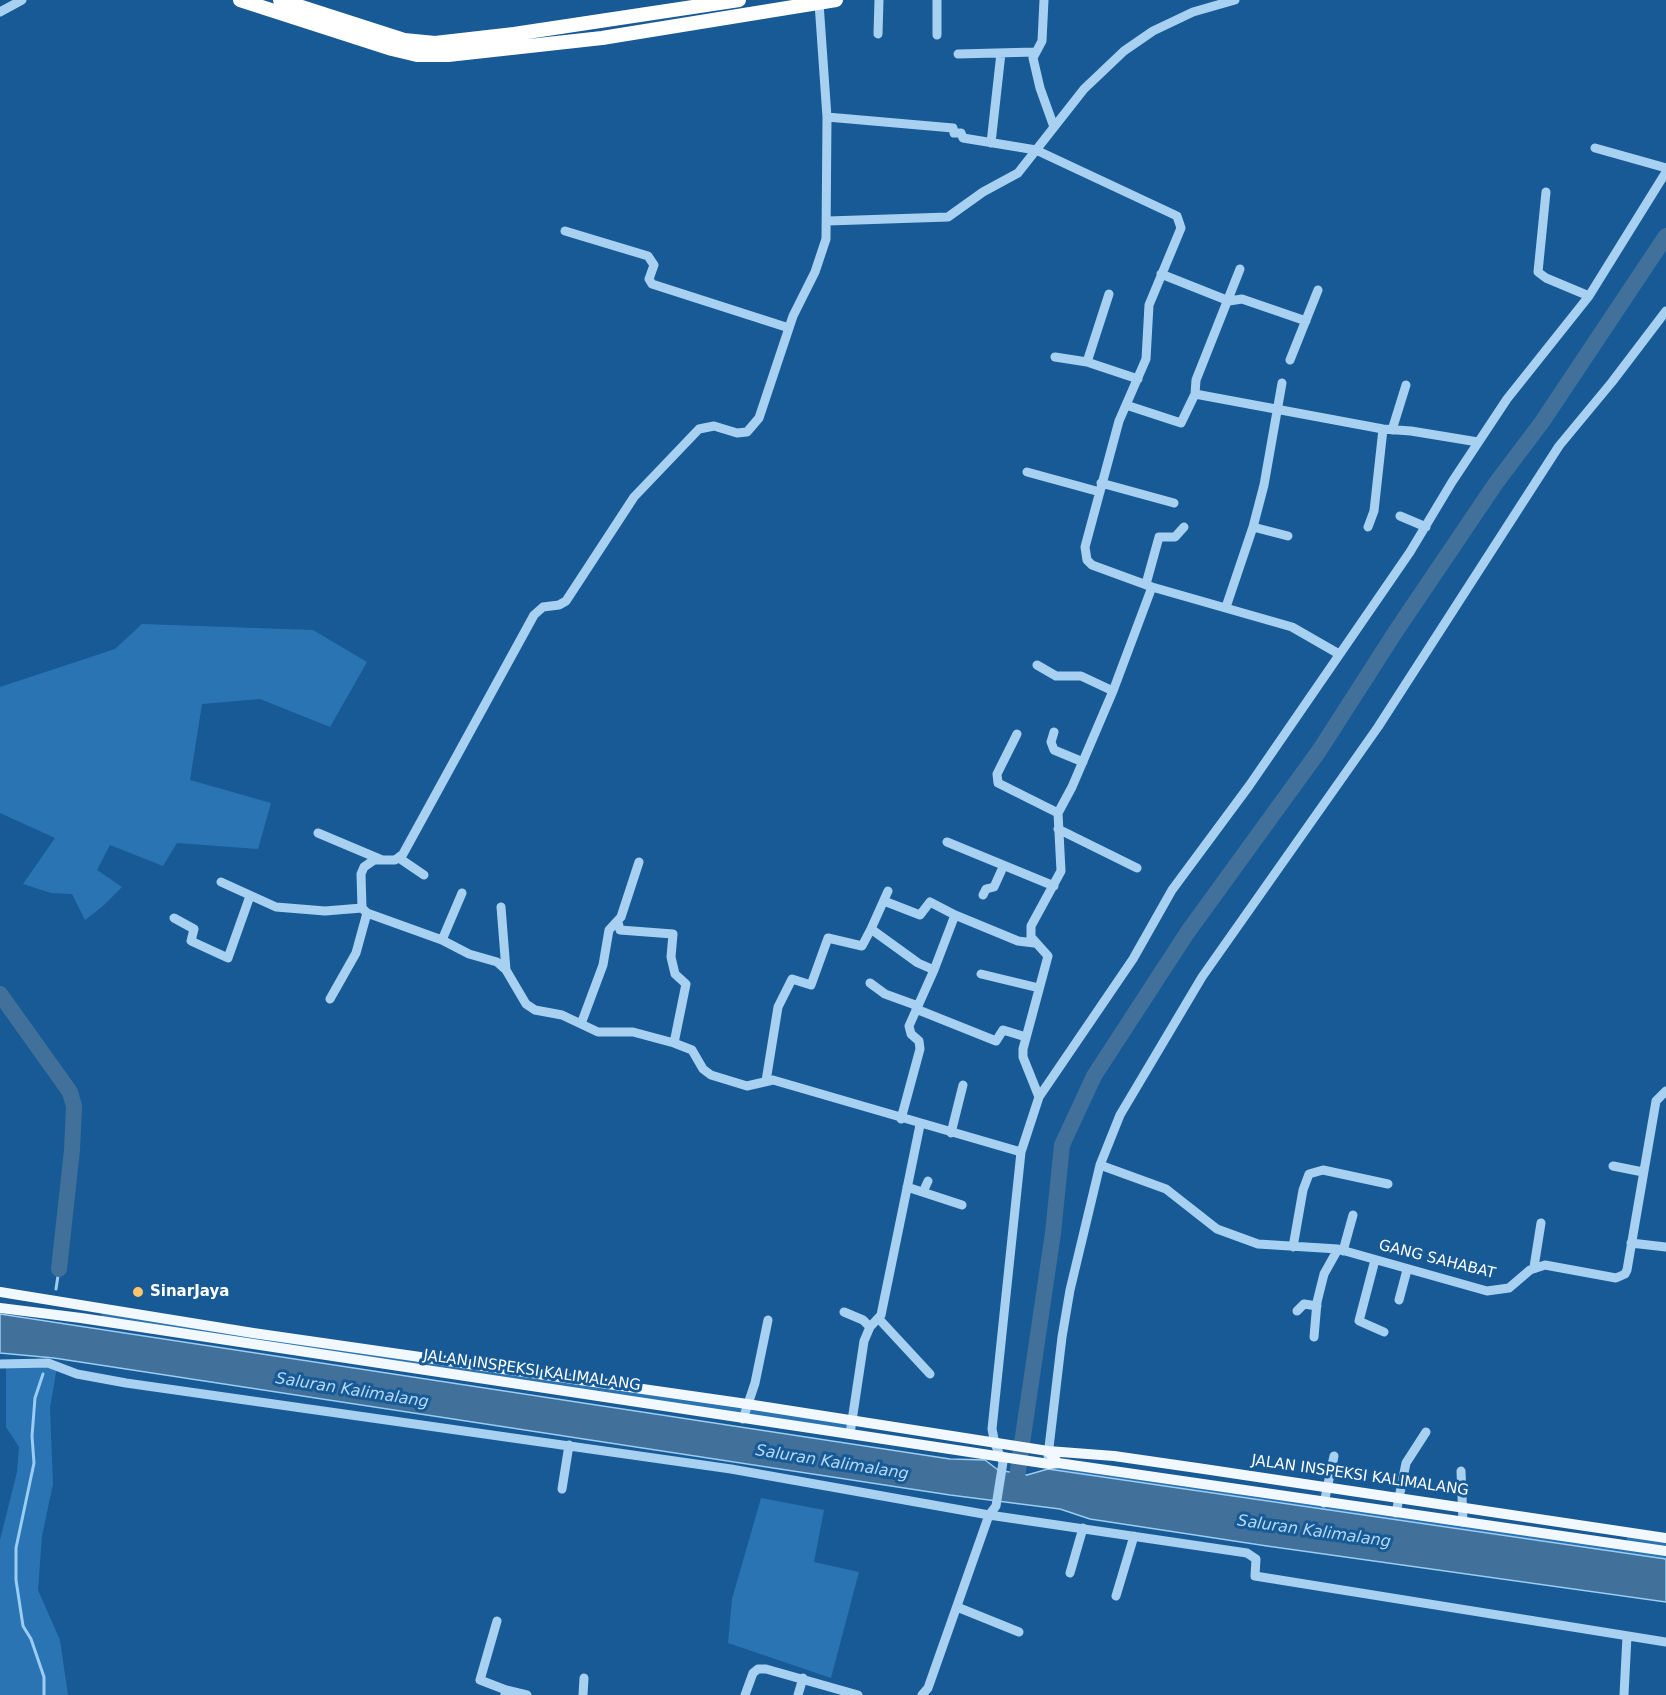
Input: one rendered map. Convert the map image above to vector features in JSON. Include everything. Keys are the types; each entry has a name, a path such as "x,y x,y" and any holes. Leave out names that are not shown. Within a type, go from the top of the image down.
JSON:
{"highway":[{"path":"240,0 392,49 417,54 448,56 602,38 836,0"},
{"path":"280,0 404,40 435,43 514,34 739,0"}],"main road":[{"name":"JALAN INSPEKSI KALIMALANG","path":"0,1292 38,1296 253,1339 499,1381 850,1434 1003,1460 1112,1470 1324,1503 1666,1551"},
{"name":"JALAN INSPEKSI KALIMALANG","path":"0,1308 503,1368 1043,1451 1114,1456 1463,1506 1666,1538"},
{"path":"499,1381 503,1368"},
{"path":"1043,1451 1049,1463"},
{"path":"1112,1470 1114,1456"}],"street":[{"path":"0,12 21,0"},
{"path":"878,34 879,0"},
{"path":"937,0 937,35"},
{"path":"1044,0 1042,41 1035,52 1034,68 1054,127"},
{"path":"828,221 948,217 983,192 1018,173 1092,80 1130,46 1153,31 1193,12 1235,0"},
{"path":"399,858 534,615 543,607 559,605 566,601 626,506 699,429 714,426 737,433 751,429 762,408 789,328 820,260 826,239 828,221 827,117 819,2"},
{"path":"958,54 1035,52"},
{"path":"991,143 1001,53"},
{"path":"827,117 952,128 954,133 961,133 963,138 1036,150 1177,216 1181,228 1149,305 1146,359 1126,405 1101,488 1085,547 1087,560 1092,565 1149,585 1292,627 1339,654"},
{"path":"922,1695 928,1688 989,1515 996,1506 1003,1460 992,1429 1021,1152 1040,1097 1133,959 1172,890 1426,528 1507,399 1589,296 1666,170 1595,148"},
{"path":"1546,192 1538,272 1546,278 1589,296"},
{"path":"565,231 648,256 654,265 649,279 652,284 789,328"},
{"path":"1126,405 1181,423 1195,394 1196,380 1240,269"},
{"path":"1161,274 1229,301 1242,299 1306,321"},
{"path":"1290,360 1318,290"},
{"path":"1087,362 1109,294"},
{"path":"1043,1451 1062,1337 1100,1165 1120,1115 1202,977 1378,727 1559,446 1666,311"},
{"path":"1055,357 1087,362 1137,380"},
{"path":"1226,607 1253,527 1279,410 1282,383"},
{"path":"1368,526 1374,511 1388,430 1406,385"},
{"path":"1195,394 1388,430 1478,442"},
{"path":"1027,472 1174,503"},
{"path":"1400,516 1426,528"},
{"path":"1034,943 1031,938 1031,926 1054,886 1062,864 1058,813 1083,762 1113,691 1149,585 1159,537 1175,537 1184,527"},
{"path":"1253,527 1288,536"},
{"path":"1037,665 1056,676 1081,676 1113,691"},
{"path":"1054,732 1051,742 1054,750 1083,762"},
{"path":"1017,734 997,774 998,783 1058,813"},
{"path":"1058,829 1137,868"},
{"path":"318,832 382,860"},
{"path":"947,842 1003,867 1054,886"},
{"path":"330,999 356,953 364,911 361,874 364,867 374,860 399,858 424,875"},
{"path":"581,1024 603,965 609,930 618,922 639,862"},
{"path":"983,895 986,889 994,887 1003,867"},
{"path":"221,882 276,907 364,911 442,940 469,954 496,962 506,970 530,1008 562,1015 598,1032 633,1032 674,1043 692,1050 703,1069 711,1075 747,1086 756,1086 773,1080 920,1125 1021,1152"},
{"path":"766,1081 778,1007 792,979 811,985 828,938 862,946 888,891"},
{"path":"442,940 462,893"},
{"path":"174,918 194,929 191,941 228,958 250,896"},
{"path":"884,901 920,915 930,902 1018,941 1034,943 1047,951 1048,956 1026,1037 1023,1058 1040,1097"},
{"path":"501,907 506,970"},
{"path":"901,1119 920,1049 919,1041 909,1030 955,915"},
{"path":"618,922 620,930 673,934 671,957 675,974 686,984 674,1043"},
{"path":"871,929 918,963 934,970"},
{"path":"981,974 1039,988"},
{"path":"870,982 885,994 996,1041 1003,1030 1026,1037"},
{"path":"951,1133 963,1085"},
{"path":"1541,1223 1534,1267 1552,1265 1616,1278 1624,1274 1656,1101 1666,1091"},
{"path":"850,1434 864,1341 870,1327 879,1319 920,1125"},
{"name":"GANG SAHABAT","path":"1100,1165 1166,1189 1205,1221 1233,1237 1274,1247 1340,1250 1407,1270 1492,1291 1509,1288 1534,1267"},
{"path":"1613,1166 1643,1172"},
{"path":"1293,1247 1303,1190 1309,1174 1323,1170 1388,1184"},
{"path":"923,1192 928,1181"},
{"path":"907,1187 962,1205"},
{"path":"1314,1336 1317,1306 1324,1274 1340,1250 1353,1215"},
{"path":"1631,1243 1666,1247"},
{"path":"1375,1260 1359,1321 1384,1332"},
{"path":"1399,1300 1407,1270"},
{"path":"1297,1311 1304,1304 1317,1306"},
{"path":"844,1312 862,1320 870,1327"},
{"path":"879,1319 930,1374"},
{"path":"743,1419 755,1383 768,1320"},
{"path":"0,1364 48,1363 76,1374 126,1383 795,1479 989,1515 1247,1553 1256,1559 1255,1576 1666,1642"},
{"path":"1396,1513 1410,1454 1426,1432"},
{"path":"562,1489 569,1445"},
{"path":"1324,1503 1334,1456"},
{"path":"1461,1471 1463,1522"},
{"path":"1070,1573 1083,1528"},
{"path":"1116,1596 1134,1536"},
{"path":"957,1607 1019,1632"},
{"path":"497,1620 480,1680 506,1693 527,1695"},
{"path":"1624,1695 1626,1636"},
{"path":"745,1695 753,1673 758,1669 803,1678 858,1695"},
{"path":"583,1695 584,1678"},
{"path":"798,1695 803,1678"}],"shaded area":[{"path":"142,624 313,630 367,662 330,727 260,699 202,704 190,780 271,803 258,849 177,843 163,866 110,845 97,870 122,887 85,920 72,894 51,893 23,884 55,838 0,813 0,687 115,649"},
{"path":"102,1309 850,1422 850,1434 101,1321"},
{"path":"6,1365 57,1367 50,1408 53,1484 42,1536 38,1590 60,1640 68,1695 0,1695 0,1540 17,1472 19,1447 6,1427"},
{"path":"1049,1464 1627,1545 1627,1532 1666,1538 1666,1559 1048,1469"},
{"path":"761,1498 824,1510 814,1562 859,1572 831,1678 728,1643 732,1599"}],"water":[{"name":"Saluran Kalimalang","path":"0,1314 950,1459 985,1460 998,1470 1027,1475 1048,1469 1666,1559 1666,1602 1267,1546 1090,1519 1060,1509 950,1495 54,1358 0,1353"}],"waterway":[{"path":"1015,1491 1053,1233 1062,1145 1094,1076 1187,933 1319,751 1396,631 1496,483 1542,422 1666,236"},
{"path":"0,994 70,1092 74,1106 72,1150 59,1269"},
{"path":"56,1289 59,1269"},
{"path":"43,1374 35,1398 32,1436 34,1463 16,1548 16,1580 23,1626 31,1639 44,1677 44,1695"}],"place":[{"name":"SinarJaya","path":"138,1292"}]}
